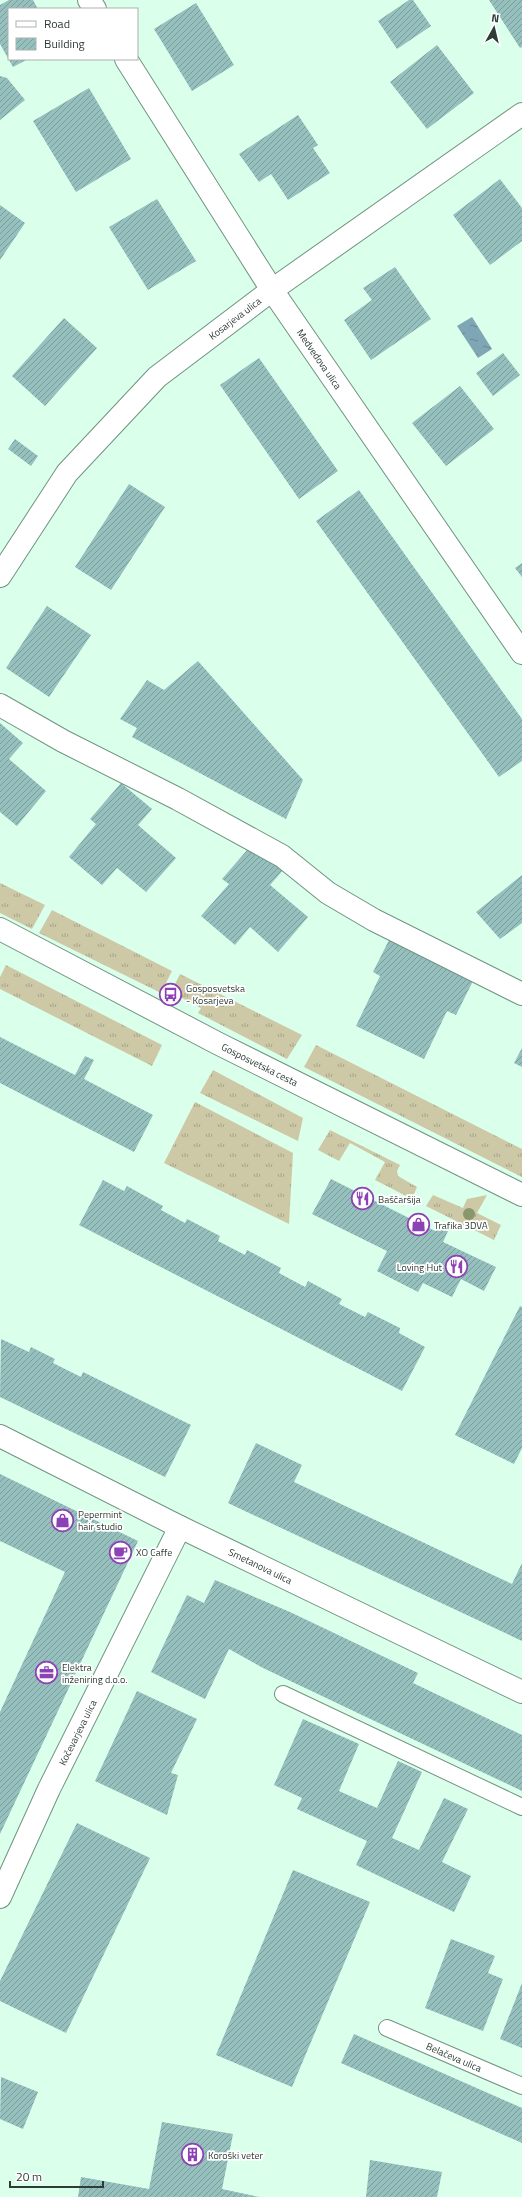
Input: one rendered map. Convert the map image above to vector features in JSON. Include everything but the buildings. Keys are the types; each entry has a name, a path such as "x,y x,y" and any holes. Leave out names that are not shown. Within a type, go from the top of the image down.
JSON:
{"street":[{"name":"Medvedova ulica","path":"127,60 272,290 522,654"},
{"name":"Kosarjeva ulica","path":"0,576 67,474 157,377 272,290 522,114"},
{"path":"0,705 63,742 178,799 282,856 328,894 374,920 522,994"},
{"name":"Gosposvetska cesta","path":"0,929 217,1043 522,1195"},
{"name":"Smetanova ulica","path":"0,1436 180,1527 522,1692"},
{"name":"Kočevarjeva ulica","path":"0,1897 49,1789 180,1527"}],"lane":[{"path":"283,1694 522,1807"},
{"name":"Belačeva ulica","path":"387,2028 522,2086"}],"green space":[{"path":"0,883 45,905 32,929 0,913"},
{"path":"52,910 172,971 161,993 39,933"},
{"path":"6,965 162,1045 152,1066 0,989 0,977"},
{"path":"180,974 302,1035 287,1059 198,1013 201,1008 171,992"},
{"path":"316,1045 522,1149 522,1177 304,1067"},
{"path":"213,1070 303,1118 298,1141 200,1093"},
{"path":"195,1102 293,1153 289,1224 164,1163"},
{"path":"330,1130 400,1165 397,1171 398,1176 417,1187 412,1199 375,1180 385,1162 350,1143 339,1161 318,1150"},
{"path":"433,1195 463,1208 467,1199 487,1195 477,1213 501,1225 494,1240 426,1206"}],"water":[{"path":"472,317 492,349 478,358 457,326"}],"place":[{"name":"Gosposvetska - Kosarjeva","path":"170,994"},
{"name":"Baščaršija","path":"362,1199"},
{"name":"Trafika 3DVA","path":"419,1225"},
{"name":"Loving Hut","path":"457,1267"},
{"name":"Pepermint hair studio","path":"62,1520"},
{"name":"XO Caffe","path":"120,1552"},
{"name":"Elektra inženiring d.o.o.","path":"47,1673"},
{"name":"Koroški veter","path":"192,2155"}]}
